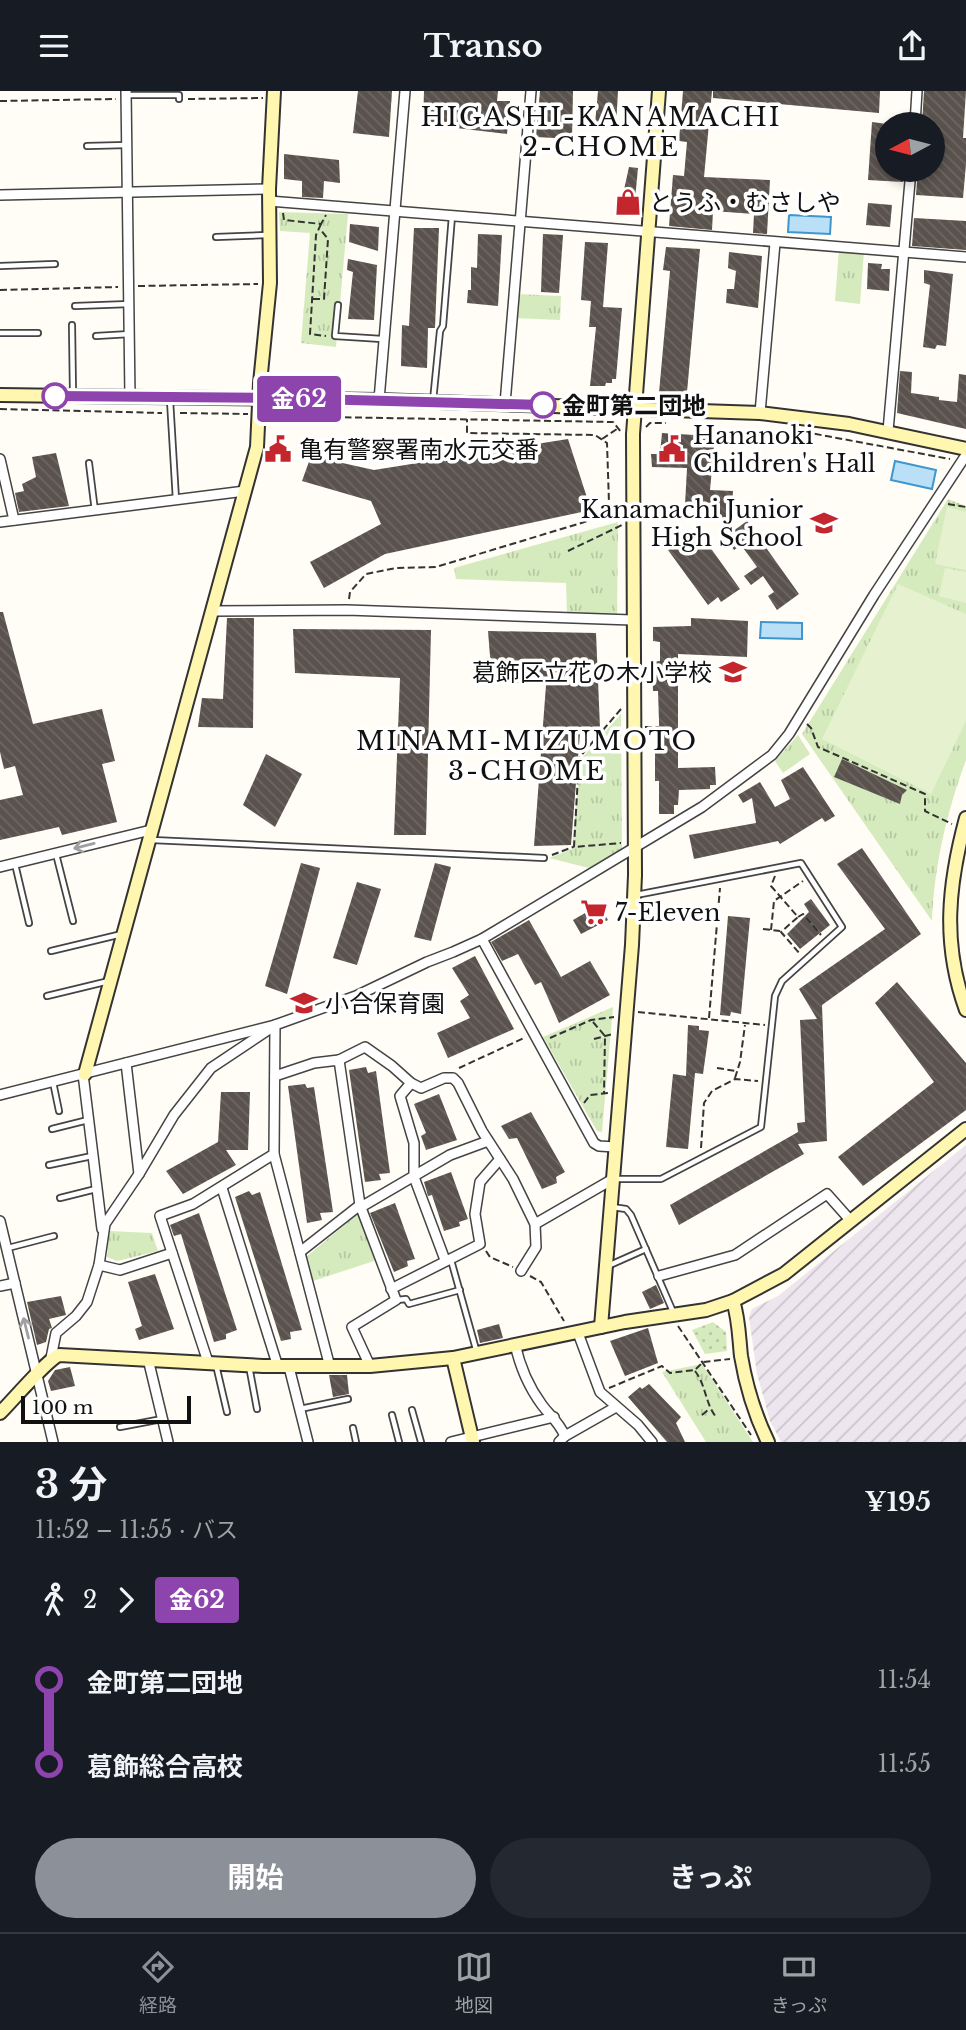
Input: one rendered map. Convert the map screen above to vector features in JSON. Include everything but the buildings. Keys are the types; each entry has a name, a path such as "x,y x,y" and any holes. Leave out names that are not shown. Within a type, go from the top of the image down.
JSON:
{"street":[{"path":"103,1238 84,1074 257,447 270,283 269,195 274,91"},
{"path":"379,400 405,91"},
{"path":"505,404 531,91"},
{"path":"601,1327 621,1094 634,895 630,846 634,408 659,91"},
{"path":"916,112 917,91"},
{"path":"126,93 130,397"},
{"path":"888,431 910,182"},
{"path":"0,195 127,192 269,195 394,211 966,257"},
{"path":"760,413 775,243"},
{"path":"0,395 379,400 760,413 888,431 966,449"},
{"path":"0,1095 275,1025 356,996 482,939 630,846 702,807 772,755 800,719 874,595 966,455"},
{"path":"0,459 14,520"},
{"path":"0,522 245,491"},
{"path":"212,611 347,610 632,620"},
{"path":"966,818 950,892 949,936 955,976 966,1010"},
{"path":"0,867 149,835"},
{"path":"482,939 594,1143 615,1147"},
{"path":"275,1025 274,1154 330,1367"},
{"path":"0,1413 51,1358 56,1333 76,1316 87,1302 99,1265 105,1224 174,1115 211,1068 275,1025"},
{"path":"275,1076 314,1063 339,1060 365,1047 421,1088 444,1078 453,1078 513,1179 535,1224 536,1247 521,1271"},
{"path":"339,1060 361,1206 396,1300 352,1327 370,1366"},
{"path":"126,1063 139,1174"},
{"path":"411,1083 400,1096 414,1143 414,1177 448,1259"},
{"path":"51,1358 67,1354 284,1367 370,1366 453,1358 650,1317 706,1310 733,1301 784,1274 966,1129"},
{"path":"300,1252 361,1206 450,1155 488,1141"},
{"path":"212,1362 160,1216 193,1205 274,1154"},
{"path":"391,1289 480,1244 475,1214 480,1182 500,1160"},
{"path":"535,1224 613,1179"},
{"path":"222,1188 308,1442"},
{"path":"659,1276 735,1255 827,1194 851,1221"},
{"path":"0,1221 54,1442"},
{"path":"99,1265 120,1270 172,1253"},
{"path":"0,1286 15,1283"},
{"path":"733,1301 737,1312 745,1376 752,1403 768,1442"},
{"path":"575,1333 600,1392 638,1425 652,1442"},
{"path":"515,1344 524,1376 545,1409 554,1417 562,1439 616,1407"},
{"path":"453,1358 473,1439"},
{"path":"148,1359 168,1442"},
{"path":"451,1442 473,1439 554,1417"}],"lane":[{"path":"126,93 179,95 179,99"},
{"path":"87,146 127,145"},
{"path":"433,402 440,331 443,326 452,215"},
{"path":"216,237 269,235"},
{"path":"0,266 55,264"},
{"path":"75,306 130,304"},
{"path":"338,305 335,336 383,339"},
{"path":"72,325 73,396"},
{"path":"0,333 38,333"},
{"path":"96,336 130,334"},
{"path":"170,398 176,501"},
{"path":"89,463 95,511"},
{"path":"149,835 544,858"},
{"path":"56,853 73,921"},
{"path":"15,863 29,923"},
{"path":"613,1179 661,1178 761,1127 775,996 782,981 842,927 801,863 634,895"},
{"path":"51,951 123,933"},
{"path":"47,996 109,981"},
{"path":"53,1082 59,1111"},
{"path":"51,1129 88,1120"},
{"path":"49,1165 92,1156"},
{"path":"60,1198 96,1189"},
{"path":"611,1206 626,1209 631,1215 659,1276 673,1315"},
{"path":"7,1248 54,1236"},
{"path":"606,1267 646,1249"},
{"path":"448,1259 478,1353"},
{"path":"396,1300 406,1299 410,1304 460,1290"},
{"path":"212,1362 227,1412"},
{"path":"248,1365 257,1409"},
{"path":"299,1409 348,1399"},
{"path":"412,1410 421,1442"},
{"path":"392,1415 399,1442"},
{"path":"120,1427 163,1419"},
{"path":"353,1428 356,1442"}],"path":[{"path":"283,209 284,220 321,224"},
{"path":"328,212 316,235 310,334 330,337"},
{"path":"312,299 324,299 328,239 319,228"},
{"path":"0,409 167,412"},
{"path":"176,412 252,415"},
{"path":"263,415 622,422"},
{"path":"347,610 350,592 366,574 396,568 436,567 601,517 607,512 610,503 607,443 602,439 595,435 467,433 467,419"},
{"path":"613,422 624,436"},
{"path":"639,424 646,427 650,423 675,423"},
{"path":"602,439 618,429"},
{"path":"794,430 954,461"},
{"path":"936,502 966,507"},
{"path":"568,551 623,524"},
{"path":"574,847 579,758 622,709 622,722"},
{"path":"800,719 811,728 818,747 925,794 925,811 952,824"},
{"path":"644,727 659,727"},
{"path":"544,858 574,847 630,846"},
{"path":"777,868 771,886 797,917"},
{"path":"771,930 774,901 809,876"},
{"path":"709,1019 721,879"},
{"path":"781,932 803,914 826,941"},
{"path":"763,929 781,932 805,960"},
{"path":"540,1043 591,1020 627,1013 772,1026"},
{"path":"591,1020 606,1036 604,1093"},
{"path":"735,1079 745,1024"},
{"path":"594,1039 625,1030"},
{"path":"453,1078 453,1071 534,1034"},
{"path":"717,1068 737,1071"},
{"path":"705,1156 701,1147 704,1103 712,1091 735,1079 766,1082"},
{"path":"578,1113 590,1095 621,1094"},
{"path":"480,1244 490,1258 541,1282 575,1333"},
{"path":"673,1315 755,1442"},
{"path":"600,1392 662,1366 670,1373 695,1370 703,1362 734,1359"},
{"path":"702,1379 708,1369"},
{"path":"695,1370 702,1379 710,1409 716,1417"},
{"path":"702,1415 710,1409"}],"shaded area":[{"path":"966,1145 966,1442 781,1442 770,1421 757,1374 749,1317 752,1309 778,1296"}],"green space":[{"path":"279,212 348,214 336,347 301,343 310,233 280,231"},
{"path":"839,249 864,251 860,304 835,301"},
{"path":"516,294 561,296 560,320 514,318"},
{"path":"948,499 966,506 966,760 943,839 935,880 932,921 802,734"},
{"path":"947,507 966,512 966,570 935,564"},
{"path":"618,522 617,617 567,614 566,583 456,579 454,568"},
{"path":"945,568 966,572 966,603 939,596"},
{"path":"898,584 966,614 966,721 931,794 822,739"},
{"path":"621,714 622,850 589,868 549,858 572,849 581,759"},
{"path":"798,735 810,754 783,773 775,761"},
{"path":"613,1007 602,1132 597,1131 543,1037"},
{"path":"359,1213 377,1260 313,1281 306,1257"},
{"path":"109,1231 152,1233 158,1251 117,1261 107,1257"},
{"path":"713,1322 726,1332 727,1351 705,1354 692,1330"},
{"path":"702,1364 753,1442 706,1442 662,1372"}],"water":[{"path":"789,215 831,217 830,234 788,232"},
{"path":"895,461 936,470 932,489 891,480"},
{"path":"761,622 802,623 802,639 760,638"}],"bus line":[{"name":"金62","path":"55,396 543,405"}],"place":[{"name":"とうふ・むさしや","path":"628,202"},
{"name":"金町第二団地","path":"543,405"},
{"name":"亀有警察署南水元交番","path":"278,449"},
{"name":"Hananoki Children's Hall","path":"672,449"},
{"name":"Kanamachi Junior High School","path":"824,523"},
{"name":"葛飾区立花の木小学校","path":"733,672"},
{"name":"7-Eleven","path":"594,912"},
{"name":"小合保育園","path":"304,1003"}],"district":[{"name":"HIGASHI-KANAMACHI 2-CHOME","path":"601,132"},
{"name":"MINAMI-MIZUMOTO 3-CHOME","path":"527,756"}]}
